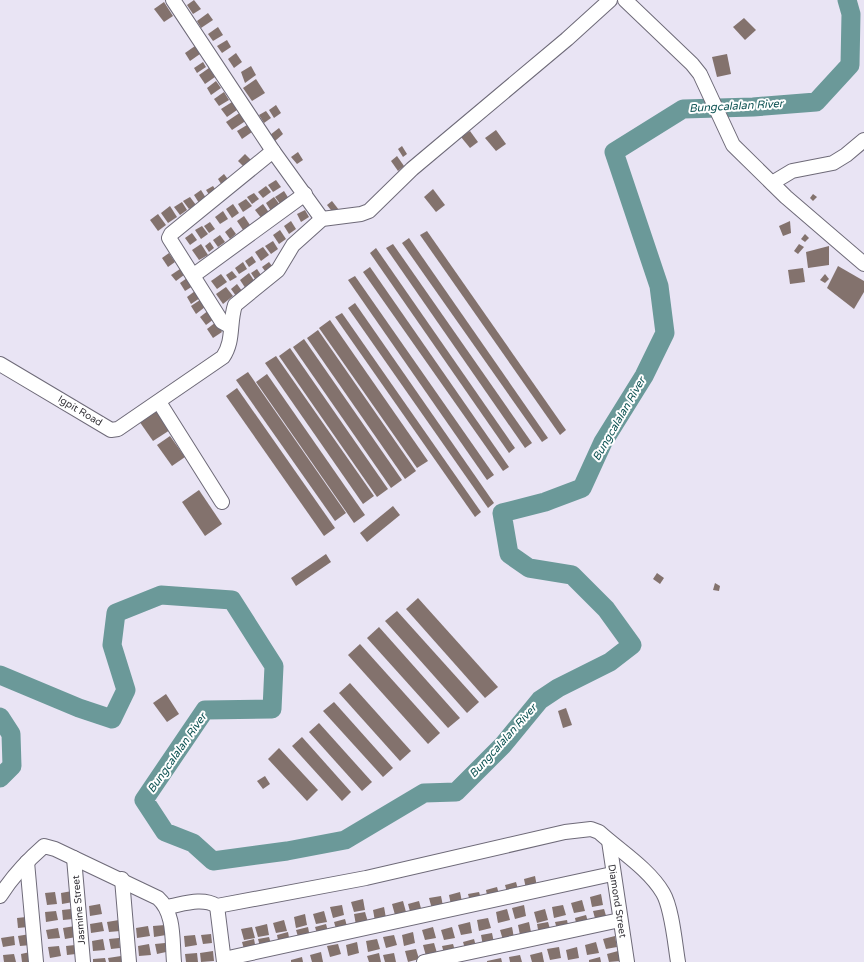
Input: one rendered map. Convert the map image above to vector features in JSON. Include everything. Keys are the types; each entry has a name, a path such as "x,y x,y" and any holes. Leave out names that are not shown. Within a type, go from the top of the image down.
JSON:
{"street":[{"path":"173,0 273,150 322,219"},
{"path":"273,150 171,234 169,238 194,275 222,322 231,327 235,305 278,270 293,245 322,219 361,214 369,210 412,169 567,40 610,0"},
{"path":"625,0 684,56 700,74 734,145 772,183 864,264"},
{"path":"772,183 792,171 833,163 846,155 864,140"},
{"path":"194,275 305,194"},
{"name":"Igpit Road","path":"0,364 111,430 118,429 218,362 228,348 232,332 231,327"},
{"path":"159,402 222,502"},
{"path":"168,911 202,901 210,902 217,906 366,878 565,832 591,829 599,832 644,871 664,894 670,916 678,962"},
{"name":"Diamond Street","path":"608,841 627,962"},
{"path":"0,896 27,862 44,846 74,858 158,898 168,911 174,962"},
{"name":"Jasmine Street","path":"74,858 83,962"},
{"path":"27,862 36,962"},
{"path":"217,906 224,961 612,874"},
{"path":"122,880 129,962"},
{"path":"424,962 620,920"}],"building":[{"path":"194,0 201,9 193,14 187,5"},
{"path":"164,2 173,16 164,22 154,9"},
{"path":"208,13 213,20 201,28 197,21"},
{"path":"744,18 756,30 745,40 733,27"},
{"path":"218,27 223,35 213,41 208,34"},
{"path":"227,40 231,47 222,53 217,46"},
{"path":"195,46 200,54 190,61 185,53"},
{"path":"236,53 242,62 234,68 228,59"},
{"path":"727,54 731,74 717,77 712,57"},
{"path":"203,62 206,67 197,73 194,68"},
{"path":"251,66 256,75 245,83 241,72"},
{"path":"209,68 215,77 205,84 199,75"},
{"path":"256,79 265,93 252,101 243,88"},
{"path":"216,81 221,88 211,95 207,88"},
{"path":"224,92 229,100 219,106 214,99"},
{"path":"232,102 237,110 227,117 221,109"},
{"path":"276,105 281,113 274,118 269,110"},
{"path":"266,111 271,118 264,123 259,115"},
{"path":"241,112 247,120 232,130 226,122"},
{"path":"247,125 252,132 242,139 237,131"},
{"path":"279,128 283,134 275,141 270,135"},
{"path":"496,130 506,144 496,151 485,138"},
{"path":"470,131 478,142 470,148 461,137"},
{"path":"402,146 407,154 403,157 398,149"},
{"path":"298,152 303,160 297,164 291,157"},
{"path":"245,154 253,162 246,169 238,161"},
{"path":"397,156 404,166 398,171 391,161"},
{"path":"224,174 230,182 223,187 218,179"},
{"path":"276,180 281,187 273,192 268,185"},
{"path":"213,186 217,192 210,196 206,190"},
{"path":"266,186 271,192 263,198 258,192"},
{"path":"433,189 445,205 436,212 424,197"},
{"path":"201,190 206,198 199,203 194,195"},
{"path":"284,191 289,199 281,205 275,197"},
{"path":"254,193 259,199 252,204 247,197"},
{"path":"813,194 817,197 813,201 810,198"},
{"path":"190,197 196,205 189,209 183,201"},
{"path":"274,197 280,205 271,211 266,203"},
{"path":"246,199 252,206 243,212 238,204"},
{"path":"332,201 339,210 334,214 327,205"},
{"path":"182,202 187,210 180,215 174,207"},
{"path":"233,204 239,213 232,218 226,209"},
{"path":"263,204 270,214 262,219 255,210"},
{"path":"170,206 177,217 168,223 161,213"},
{"path":"305,210 309,217 301,222 297,214"},
{"path":"223,211 228,219 220,224 215,217"},
{"path":"158,214 166,225 158,231 150,220"},
{"path":"244,216 250,225 243,230 237,221"},
{"path":"291,221 296,229 289,234 284,226"},
{"path":"790,221 791,233 783,236 779,226"},
{"path":"210,222 215,229 209,233 204,226"},
{"path":"202,226 208,234 201,239 195,230"},
{"path":"231,227 236,234 230,239 225,232"},
{"path":"280,230 286,239 279,244 273,235"},
{"path":"427,231 566,430 560,435 420,235"},
{"path":"192,233 197,240 190,245 185,238"},
{"path":"805,234 809,238 805,242 801,239"},
{"path":"220,235 225,242 218,247 213,240"},
{"path":"409,238 548,438 542,442 402,243"},
{"path":"273,241 278,249 271,254 265,246"},
{"path":"210,242 214,248 209,252 205,246"},
{"path":"201,244 208,255 199,260 192,250"},
{"path":"393,244 532,443 525,448 386,248"},
{"path":"799,244 804,247 798,254 794,251"},
{"path":"829,246 829,265 808,268 806,252"},
{"path":"263,247 269,255 261,261 255,252"},
{"path":"376,248 515,448 509,453 370,253"},
{"path":"169,253 175,262 168,267 162,258"},
{"path":"252,256 256,262 249,267 245,261"},
{"path":"243,262 247,269 239,274 235,268"},
{"path":"269,262 275,270 268,275 262,267"},
{"path":"838,266 864,281 864,292 854,309 827,288"},
{"path":"370,267 509,467 503,471 363,272"},
{"path":"803,268 805,282 790,284 788,270"},
{"path":"180,269 184,275 176,281 171,275"},
{"path":"257,269 263,278 257,282 251,273"},
{"path":"232,271 237,277 230,281 226,275"},
{"path":"249,273 255,282 246,289 240,280"},
{"path":"221,274 227,282 217,289 211,281"},
{"path":"825,274 829,279 825,283 820,280"},
{"path":"355,276 494,475 487,480 348,280"},
{"path":"187,278 193,286 185,291 180,283"},
{"path":"237,284 242,291 236,296 231,289"},
{"path":"226,287 233,296 223,304 216,294"},
{"path":"195,291 200,298 191,304 187,297"},
{"path":"200,300 205,307 196,314 191,306"},
{"path":"355,303 494,503 488,508 348,308"},
{"path":"209,310 214,319 206,325 200,317"},
{"path":"342,313 481,512 475,517 335,317"},
{"path":"330,320 428,461 417,468 319,328"},
{"path":"216,322 222,332 213,338 207,329"},
{"path":"318,330 416,471 405,479 307,338"},
{"path":"304,339 402,480 391,488 293,347"},
{"path":"290,348 388,489 377,497 279,356"},
{"path":"276,356 374,496 363,504 265,363"},
{"path":"248,372 346,513 335,521 236,380"},
{"path":"267,374 365,515 354,523 256,382"},
{"path":"237,388 335,528 324,536 226,396"},
{"path":"156,409 170,430 153,441 139,421"},
{"path":"170,436 185,457 172,466 157,445"},
{"path":"199,490 222,524 205,536 182,502"},
{"path":"393,506 400,515 367,542 360,533"},
{"path":"326,554 331,562 296,586 291,578"},
{"path":"657,573 664,578 660,584 653,579"},
{"path":"715,583 720,586 719,591 713,590"},
{"path":"418,598 498,687 485,698 406,609"},
{"path":"397,611 479,702 467,713 385,621"},
{"path":"379,627 460,718 448,728 367,638"},
{"path":"360,644 440,733 428,744 348,655"},
{"path":"350,683 411,751 400,761 339,693"},
{"path":"166,694 179,714 167,722 153,703"},
{"path":"334,702 393,768 383,777 323,711"},
{"path":"566,708 572,725 563,728 558,711"},
{"path":"319,723 372,782 362,791 309,732"},
{"path":"302,737 351,792 342,801 292,746"},
{"path":"279,748 318,790 307,801 268,759"},
{"path":"265,776 270,784 263,789 257,781"},
{"path":"535,876 537,887 526,889 524,879"},
{"path":"516,882 519,893 508,896 505,885"},
{"path":"497,887 500,898 488,900 486,890"},
{"path":"72,891 73,902 62,904 61,893"},
{"path":"55,892 57,904 47,905 45,893"},
{"path":"460,892 462,902 451,905 449,895"},
{"path":"479,892 482,902 471,905 468,894"},
{"path":"601,894 603,905 592,907 590,897"},
{"path":"441,896 443,906 432,909 429,898"},
{"path":"363,899 365,910 354,912 351,902"},
{"path":"582,900 585,911 574,913 571,903"},
{"path":"403,901 406,912 395,915 392,904"},
{"path":"419,901 422,912 411,915 408,904"},
{"path":"100,904 102,914 90,916 89,906"},
{"path":"342,905 344,915 333,918 330,907"},
{"path":"524,905 526,916 515,919 512,908"},
{"path":"563,905 566,915 554,918 552,907"},
{"path":"384,907 386,918 375,921 373,910"},
{"path":"71,909 73,919 63,920 62,910"},
{"path":"507,909 510,920 498,923 496,912"},
{"path":"545,909 548,920 537,923 534,912"},
{"path":"604,909 607,919 596,922 593,911"},
{"path":"56,911 58,920 46,922 45,912"},
{"path":"324,911 327,922 316,924 313,914"},
{"path":"365,912 368,922 356,925 354,914"},
{"path":"305,914 307,925 296,928 294,917"},
{"path":"586,915 589,925 577,928 575,918"},
{"path":"26,917 28,927 18,928 17,918"},
{"path":"488,918 491,928 479,931 477,920"},
{"path":"345,919 348,930 337,932 334,922"},
{"path":"119,920 120,931 109,932 107,922"},
{"path":"284,920 287,931 276,933 273,923"},
{"path":"567,920 569,930 558,933 555,922"},
{"path":"102,922 104,931 91,933 90,924"},
{"path":"470,922 472,933 461,935 458,925"},
{"path":"529,922 531,932 520,935 518,925"},
{"path":"548,922 551,932 539,935 537,924"},
{"path":"267,924 269,935 258,937 255,927"},
{"path":"326,924 329,935 318,937 315,927"},
{"path":"165,925 166,935 154,937 153,926"},
{"path":"75,926 76,937 65,939 63,928"},
{"path":"148,926 150,936 137,938 136,928"},
{"path":"252,927 255,938 244,940 241,929"},
{"path":"308,927 310,938 299,940 296,930"},
{"path":"433,927 436,938 425,940 422,930"},
{"path":"452,927 455,938 444,940 441,930"},
{"path":"512,927 514,938 503,940 500,930"},
{"path":"58,928 60,938 48,939 46,930"},
{"path":"288,932 290,943 279,945 277,935"},
{"path":"413,932 415,943 404,946 402,935"},
{"path":"492,933 494,943 483,946 481,935"},
{"path":"30,934 31,945 20,946 18,936"},
{"path":"211,934 212,943 203,944 201,935"},
{"path":"195,935 197,945 185,947 184,936"},
{"path":"394,935 397,945 386,948 383,937"},
{"path":"14,936 15,945 3,947 1,938"},
{"path":"615,936 617,947 606,949 603,939"},
{"path":"269,937 272,947 261,950 258,939"},
{"path":"119,938 120,948 111,949 109,939"},
{"path":"103,939 105,950 93,951 92,941"},
{"path":"254,939 256,950 245,953 242,942"},
{"path":"377,939 380,949 368,952 366,941"},
{"path":"474,939 477,950 466,952 463,942"},
{"path":"357,942 359,953 348,956 346,945"},
{"path":"596,942 599,953 587,955 585,945"},
{"path":"165,943 166,952 157,954 155,944"},
{"path":"434,943 437,953 426,956 423,945"},
{"path":"149,944 151,955 139,956 138,946"},
{"path":"338,944 341,954 330,957 327,946"},
{"path":"453,944 456,954 445,957 442,946"},
{"path":"75,945 76,954 67,955 66,946"},
{"path":"59,946 61,956 50,958 48,947"},
{"path":"559,947 561,958 550,960 547,949"},
{"path":"577,947 579,958 568,960 566,950"},
{"path":"416,949 419,959 408,962 405,951"},
{"path":"213,951 214,961 201,962 200,953"},
{"path":"618,951 621,961 609,962 607,954"},
{"path":"30,952 30,962 22,962 21,954"},
{"path":"321,952 323,962 312,962 310,955"},
{"path":"542,952 544,962 532,962 530,955"},
{"path":"197,953 198,962 186,962 185,954"},
{"path":"379,953 381,962 369,962 367,956"},
{"path":"394,953 396,962 385,962 383,955"},
{"path":"14,954 16,962 4,962 3,955"},
{"path":"520,955 522,962 510,962 509,957"},
{"path":"121,956 122,962 109,962 108,958"},
{"path":"302,957 303,962 291,962 291,960"},
{"path":"600,957 601,962 589,962 589,960"},
{"path":"105,958 106,962 93,962 93,959"},
{"path":"501,958 502,962 487,962 487,961"}],"waterway":[{"name":"Bungcalalan River","path":"0,675 79,708 112,719 126,690 112,645 116,613 161,595 232,600 274,666 272,709 205,710 144,800 165,832 193,843 213,861 287,851 345,840 424,793 456,792 503,745 540,700 558,688 610,662 632,645 606,609 572,575 529,568 509,554 502,513 545,502 582,488 603,442 644,376 665,333 659,286 614,152 683,109 753,107 816,102 850,65 851,14 847,0"},
{"name":"Bungcalalan River","path":"0,717 11,734 12,766 0,778"}]}
